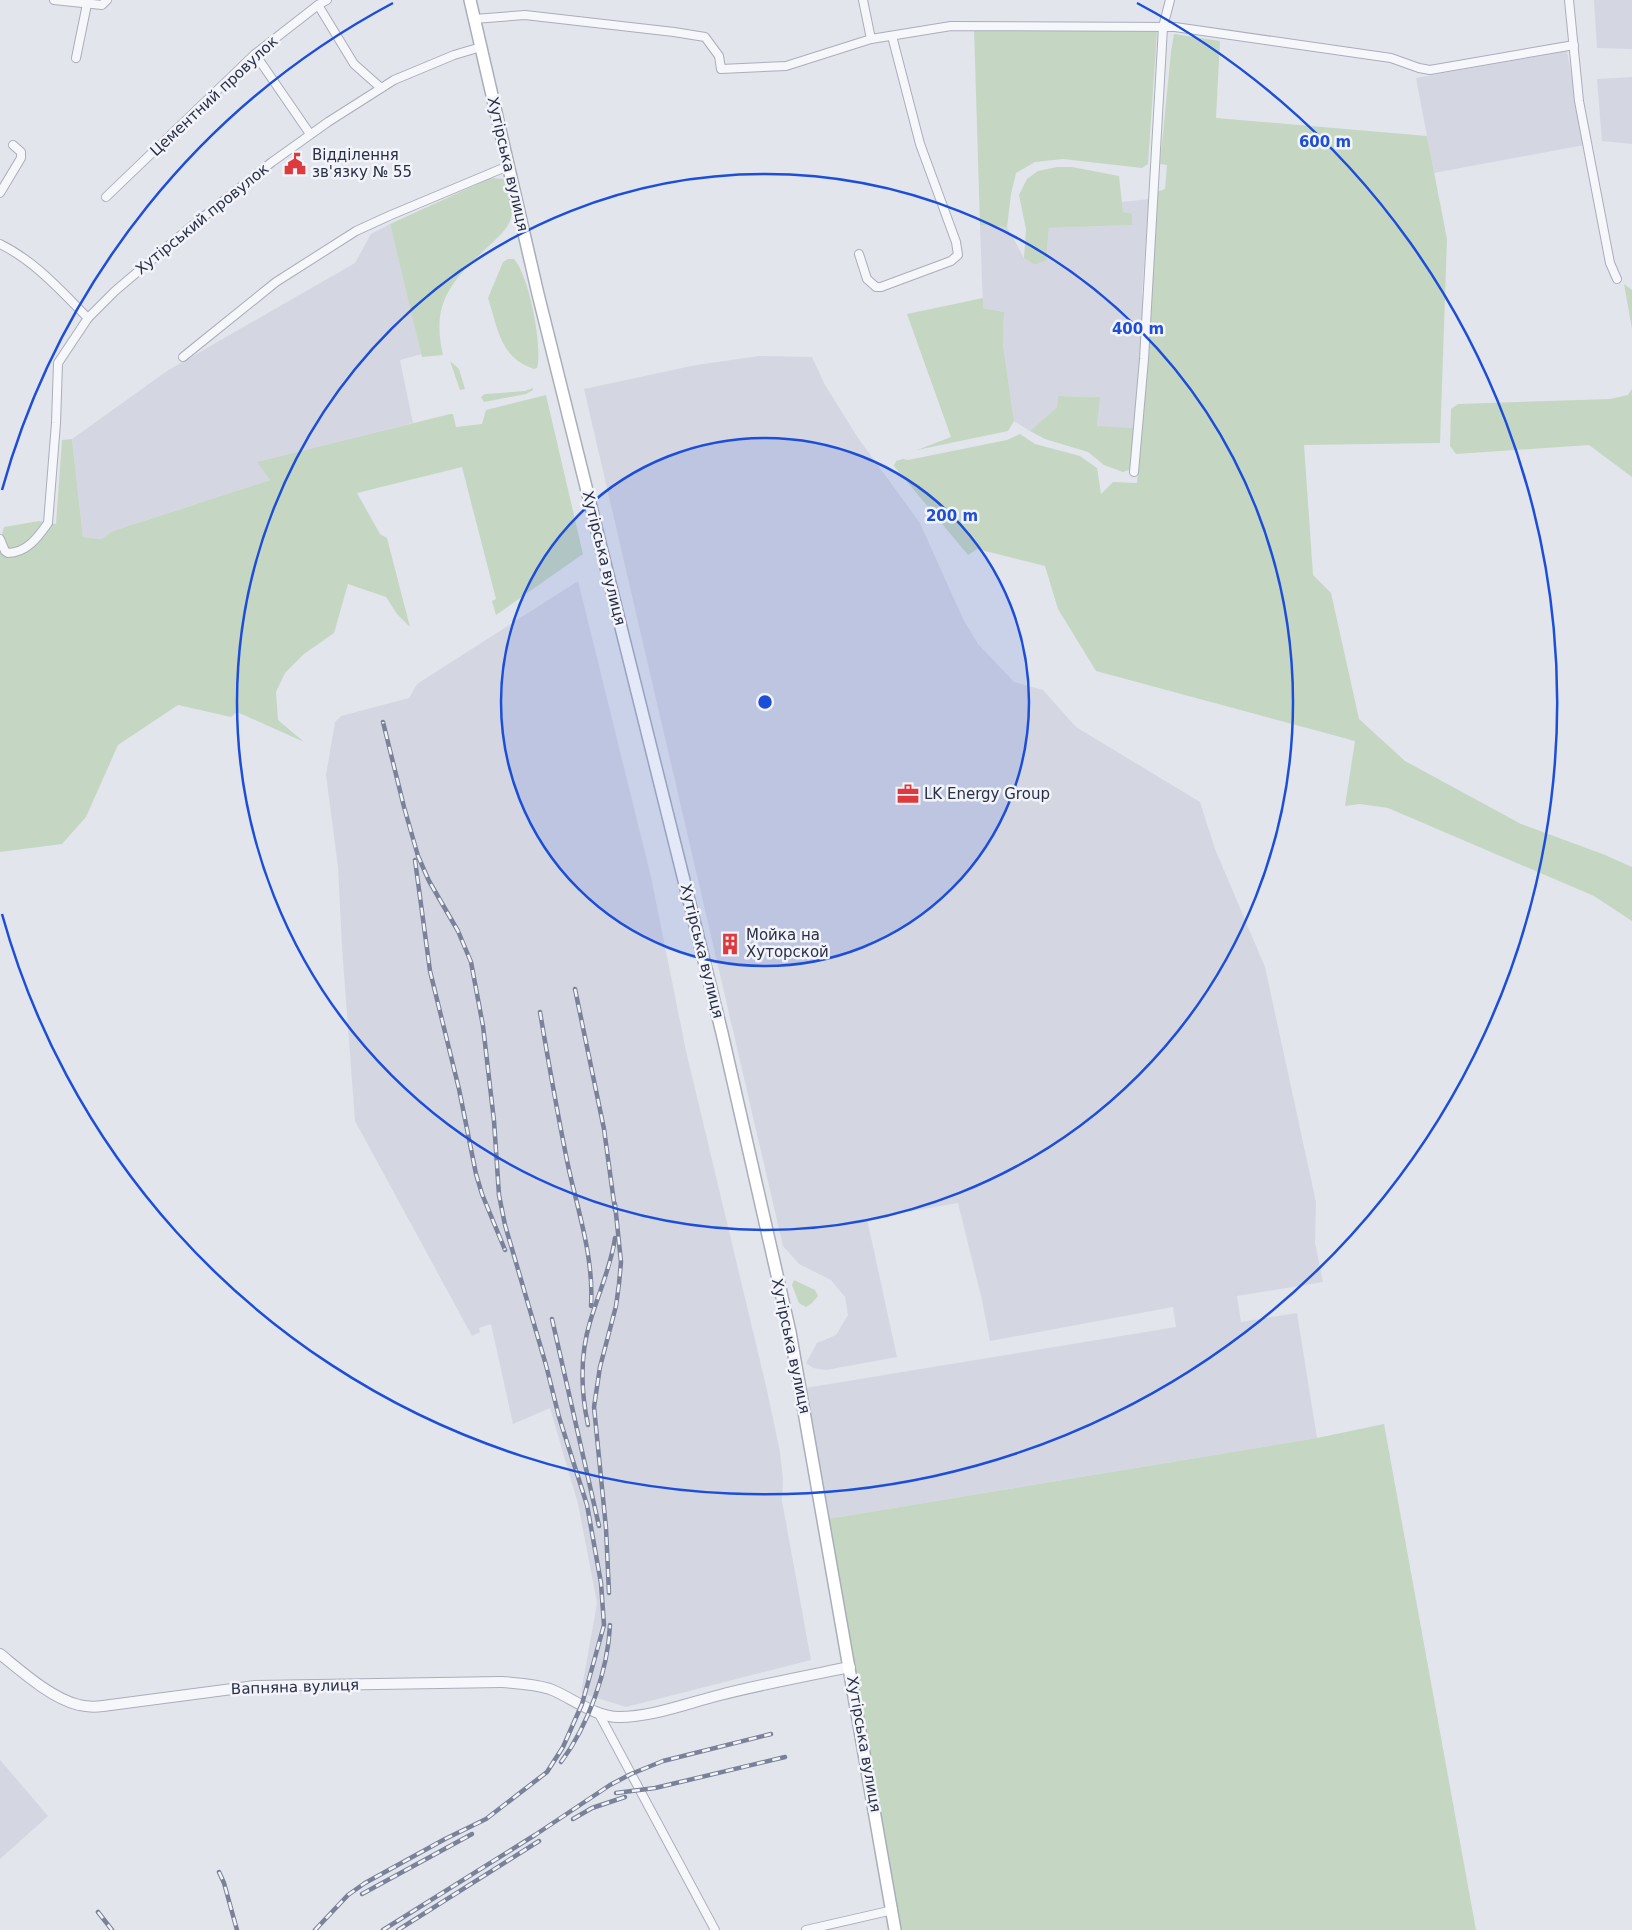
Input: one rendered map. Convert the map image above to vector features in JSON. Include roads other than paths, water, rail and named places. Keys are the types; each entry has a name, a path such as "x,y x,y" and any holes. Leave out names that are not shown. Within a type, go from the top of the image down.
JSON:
{"main road":[{"name":"Хутірська вулиця","path":"470,0 538,294 722,1033 790,1332 895,1930"}],"street":[{"path":"54,0 102,5 107,0"},
{"name":"Цементний провулок","path":"106,197 256,54 327,0"},
{"path":"863,0 871,39"},
{"path":"1134,472 1144,360 1162,27 1170,0"},
{"path":"1569,0 1581,111 1610,263 1617,279"},
{"path":"76,58 87,4"},
{"path":"318,5 354,64 381,88"},
{"path":"474,18 525,15 705,37 719,56 721,70 786,66 871,39 951,26 1175,27 1391,58 1430,70 1574,46"},
{"path":"860,254 867,279 876,287 881,287 951,261 958,255 956,242 920,144 892,36"},
{"name":"Хутірський провулок","path":"0,539 3,548 8,553 22,551 36,539 48,523 56,423 58,363 88,318 115,291 187,230 310,134 394,80 454,55 481,47"},
{"path":"256,54 310,134"},
{"path":"0,192 21,158 21,152 13,145"},
{"path":"183,357 276,282 356,232 425,200 508,166"},
{"path":"0,244 16,252 45,275 88,318"},
{"name":"Вапняна вулиця","path":"0,1654 54,1694 78,1705 89,1707 255,1686 501,1682 527,1684 548,1689 599,1714"},
{"path":"599,1714 618,1717 641,1715 761,1684 850,1667"},
{"path":"599,1714 715,1930"},
{"path":"806,1930 893,1910"}],"railway":[{"path":"315,1930 348,1895 365,1883 486,1819 547,1772 563,1747 582,1704 604,1625 601,1583 587,1505 559,1417 546,1365 505,1225 499,1195 494,1121 483,1026 471,962 458,931 429,881 418,856 383,722"},
{"path":"415,860 430,971 459,1089 476,1174 482,1194 505,1250"},
{"path":"575,989 604,1129 615,1210"},
{"path":"540,1012 565,1150 588,1254 591,1306"},
{"path":"609,1593 606,1528 594,1407 600,1367 616,1306 619,1284 621,1262 615,1204"},
{"path":"588,1425 583,1387 584,1347 615,1238"},
{"path":"552,1319 599,1526"},
{"path":"561,1762 580,1732 595,1697 605,1661 610,1625"},
{"path":"383,1930 535,1835 610,1785 631,1774 663,1761 771,1734"},
{"path":"616,1793 655,1788 785,1757"},
{"path":"573,1819 592,1808 625,1797"},
{"path":"362,1894 472,1834"},
{"path":"398,1930 539,1841"},
{"path":"219,1872 224,1883 237,1930"},
{"path":"98,1912 112,1930"}],"place":[{"name":"Відділення зв'язку № 55","path":"295,164"},
{"name":"LK Energy Group","path":"908,794"},
{"name":"Мойка на Хуторской","path":"730,944"}]}
